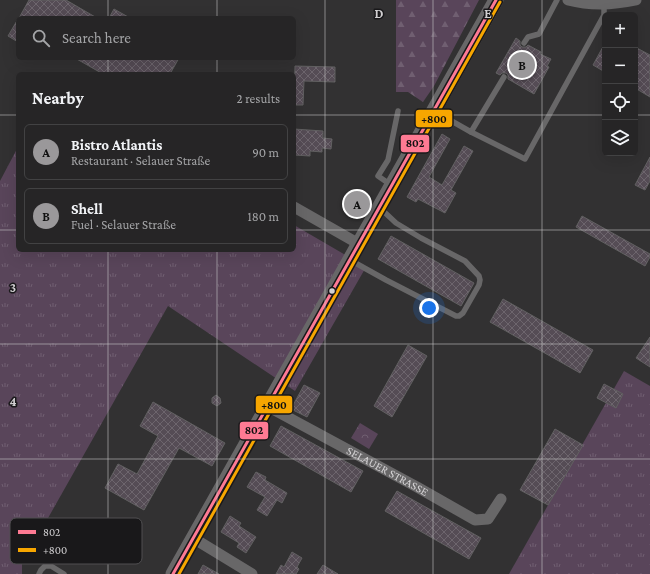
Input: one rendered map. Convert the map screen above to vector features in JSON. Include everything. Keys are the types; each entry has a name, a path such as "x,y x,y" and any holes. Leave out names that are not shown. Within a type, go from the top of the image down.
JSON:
{"main road":[{"path":"173,574 496,0"}],"street":[{"path":"568,0 591,4 618,3 636,0"},
{"path":"296,208 359,244"},
{"name":"SELAUER STRASSE","path":"268,406 475,520 488,519 501,499"},
{"path":"193,538 252,574"}],"lane":[{"path":"524,43 528,37 539,34 557,0"},
{"path":"434,111 471,132 525,159 604,15 604,4"},
{"path":"471,132 504,77"},
{"path":"392,186 378,176 388,160 398,111"},
{"path":"350,260 456,316 463,313 479,284 479,276 465,261 396,223 380,208"},
{"path":"39,574 45,566 51,566 64,574"}],"green space":[{"path":"396,0 479,0 434,86 423,102 408,92 396,92"},
{"path":"16,151 16,252 296,252 296,226 366,267 295,391 168,306 48,518 10,518 10,564 22,564 22,574 0,574 0,181"},
{"path":"624,371 650,386 650,574 509,574"},
{"path":"360,423 378,434 369,449 351,438"}],"building":[{"path":"29,0 66,0 94,16 20,16"},
{"path":"114,9 126,16 110,16"},
{"path":"16,22 16,41 8,36"},
{"path":"516,38 520,41 520,45 522,47 526,47 528,45 541,52 540,54 551,59 547,66 549,67 534,94 508,79 508,75 506,73 502,73 500,75 496,73"},
{"path":"602,48 602,70 593,65"},
{"path":"638,49 650,55 650,97 638,90"},
{"path":"78,60 178,60 171,72 100,72"},
{"path":"295,66 335,67 335,82 304,81 303,105 296,105"},
{"path":"296,129 323,131 323,138 332,139 331,149 322,148 322,152 310,151 310,156 296,155"},
{"path":"442,134 450,139 429,177 442,185 464,146 473,151 451,190 456,193 445,213 418,199 416,202 407,197"},
{"path":"650,157 650,181 645,190 635,185"},
{"path":"364,194 366,202 358,204 354,213 343,207 349,195 353,197"},
{"path":"582,216 650,254 645,266 576,227"},
{"path":"391,236 474,283 461,306 378,259"},
{"path":"503,299 593,350 580,373 490,322"},
{"path":"650,337 650,367 636,358"},
{"path":"408,345 427,356 392,417 374,406"},
{"path":"604,384 623,394 616,408 597,398"},
{"path":"304,385 320,393 307,417 291,409"},
{"path":"216,395 220,398 221,403 217,406 212,403 212,398"},
{"path":"153,402 225,443 212,466 179,448 144,510 105,488 118,464 137,474 158,436 140,426"},
{"path":"281,426 363,471 351,492 270,446"},
{"path":"555,429 583,445 548,505 520,490"},
{"path":"256,472 266,477 265,480 287,493 282,503 277,500 267,516 257,510 265,497 247,487"},
{"path":"397,491 481,538 469,559 385,511"},
{"path":"230,516 241,523 239,526 256,537 246,553 237,547 239,543 221,532"},
{"path":"292,552 302,558 297,567 299,569 296,574 276,574 281,565 284,567"},
{"path":"203,565 219,574 198,574"},
{"path":"323,565 338,574 317,574"}],"transit line":[{"name":"802","path":"173,574 496,0"},
{"name":"+800","path":"179,574 500,2"}],"place":[{"name":"Shell","path":"522,65"},
{"name":"Bistro Atlantis","path":"357,204"}]}
